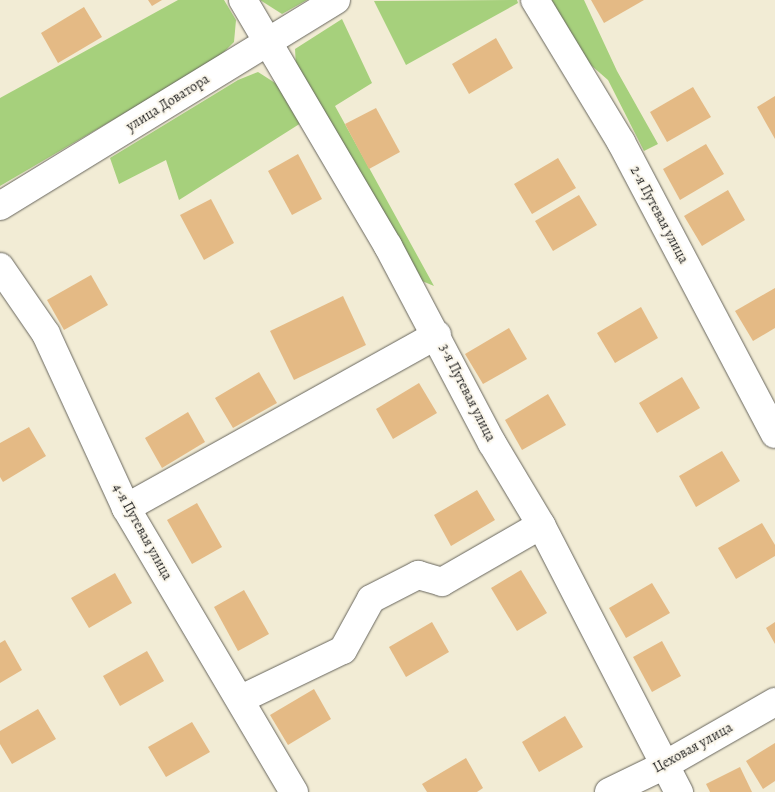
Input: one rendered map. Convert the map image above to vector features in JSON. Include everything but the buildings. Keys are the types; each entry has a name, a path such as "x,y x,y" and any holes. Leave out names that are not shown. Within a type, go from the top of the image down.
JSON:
{"street":[{"name":"3-я Путевая улица","path":"242,0 437,335 492,442 541,525 679,792"},
{"name":"улица Доватора","path":"0,206 336,0"},
{"name":"2-я Путевая улица","path":"535,0 621,142 775,434"},
{"name":"4-я Путевая улица","path":"0,267 46,334 126,508 241,699 294,792"},
{"path":"126,508 437,335"},
{"path":"241,699 342,650 371,599 418,575 442,582 541,525"},
{"name":"Цеховая улица","path":"609,792 665,765 775,702"}],"green space":[{"path":"178,0 224,0 236,20 234,42 217,59 0,186 0,98"},
{"path":"260,0 307,0 282,14"},
{"path":"517,0 518,3 406,65 374,1"},
{"path":"547,0 584,0 617,71 658,144 644,151 608,80 585,60"},
{"path":"342,19 372,83 335,106 434,286 422,281 296,67 295,49"},
{"path":"258,72 283,88 301,123 179,200 166,160 119,184 110,158 238,80"}]}
